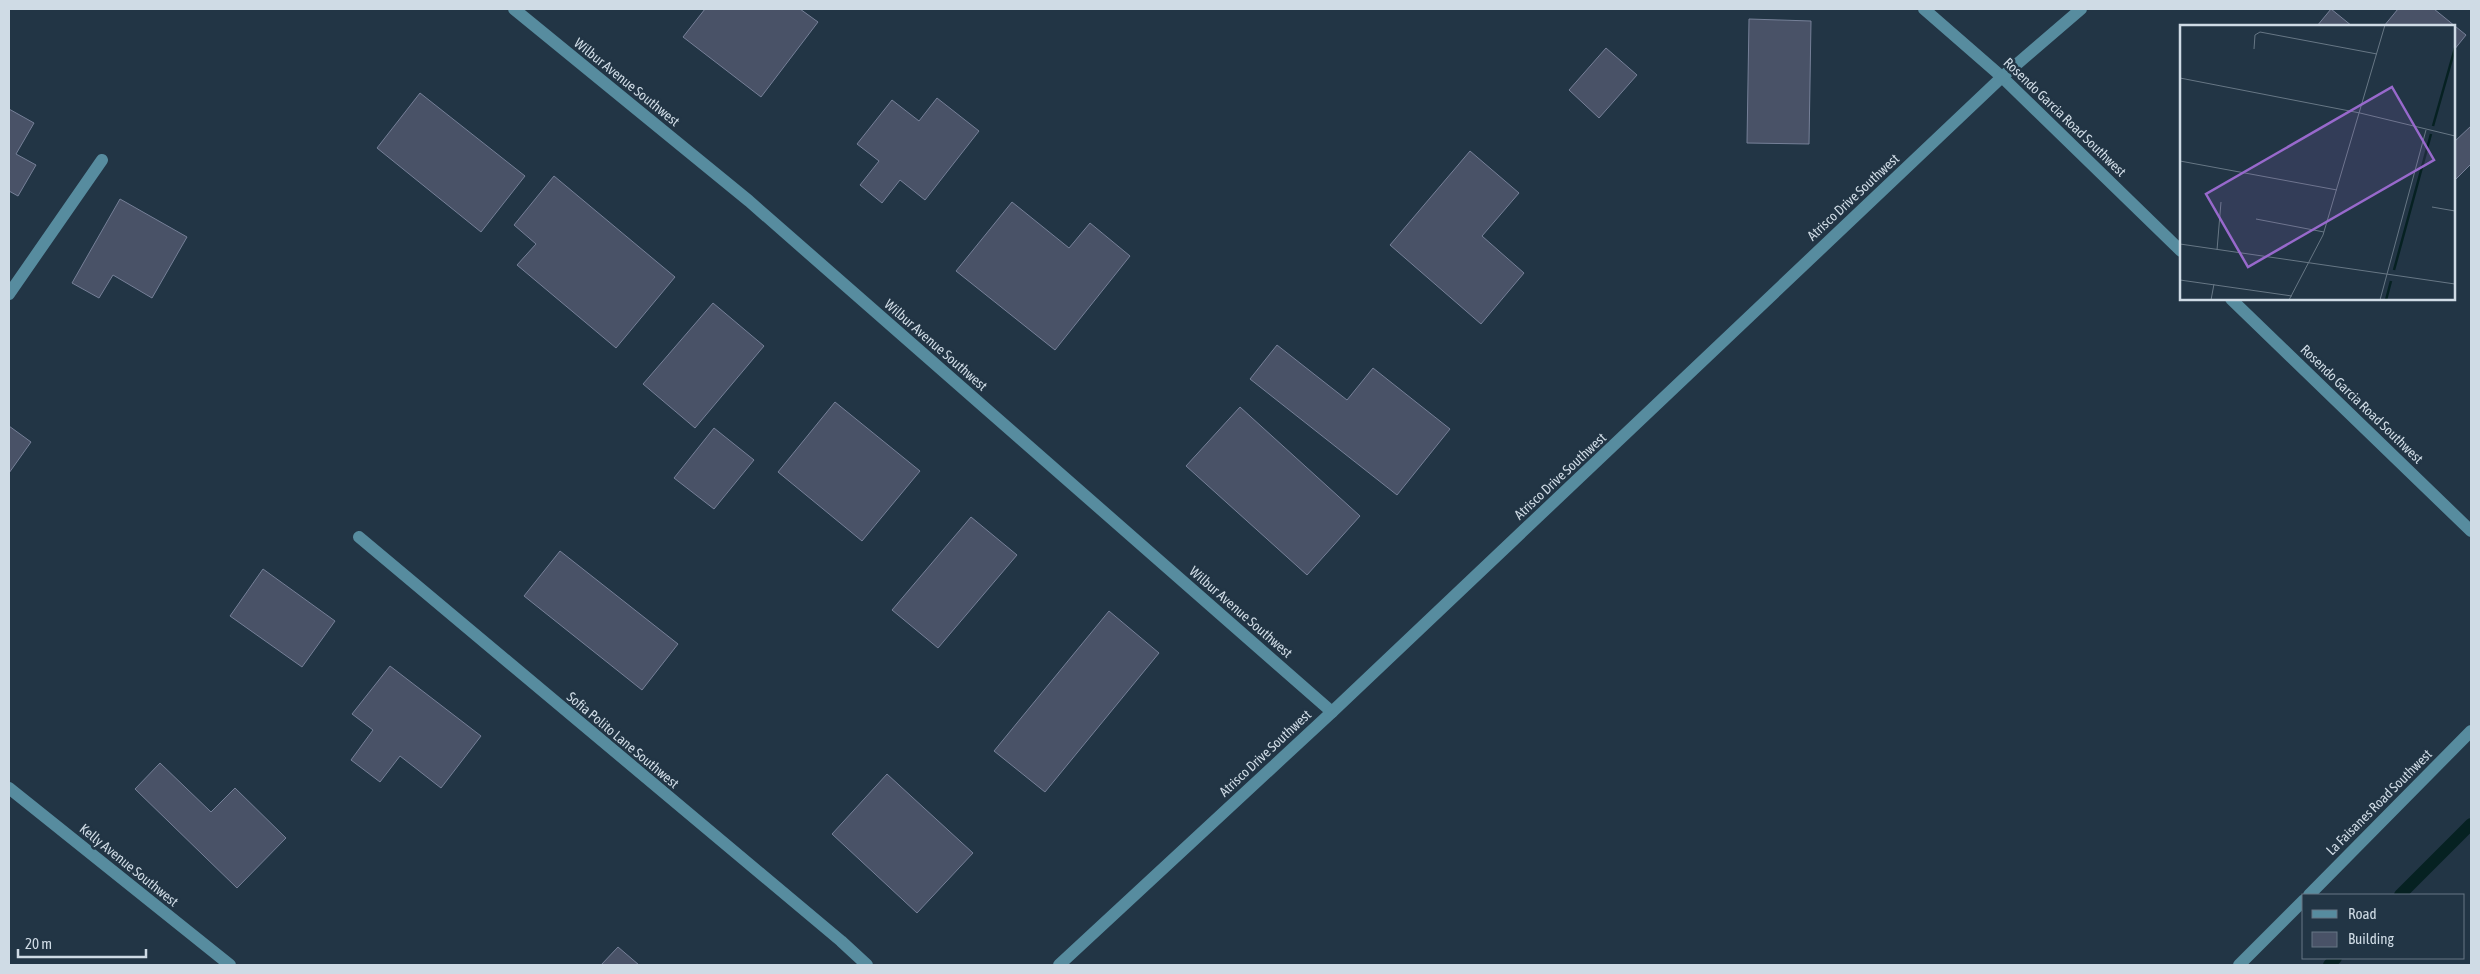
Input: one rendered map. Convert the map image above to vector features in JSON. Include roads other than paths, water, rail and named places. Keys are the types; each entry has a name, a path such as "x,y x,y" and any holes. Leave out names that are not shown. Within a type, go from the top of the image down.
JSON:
{"street":[{"name":"Wilbur Avenue Southwest","path":"514,9 749,201 1332,712"},
{"name":"Rosendo Garcia Road Southwest","path":"1924,9 2002,77 2180,249"},
{"name":"Atrisco Drive Southwest","path":"1059,965 1332,712 2002,77 2081,9"},
{"path":"9,294 102,160"},
{"name":"Rosendo Garcia Road Southwest","path":"2232,300 2471,532"},
{"name":"Sofia Polito Lane Southwest","path":"359,537 841,941 867,965"},
{"name":"La Faisanes Road Southwest","path":"2310,894 2471,731"},
{"name":"Kelly Avenue Southwest","path":"9,788 230,965"},
{"path":"2240,965 2302,902"}],"waterway":[{"path":"2401,894 2471,824"},
{"path":"2329,965 2335,959"}]}
